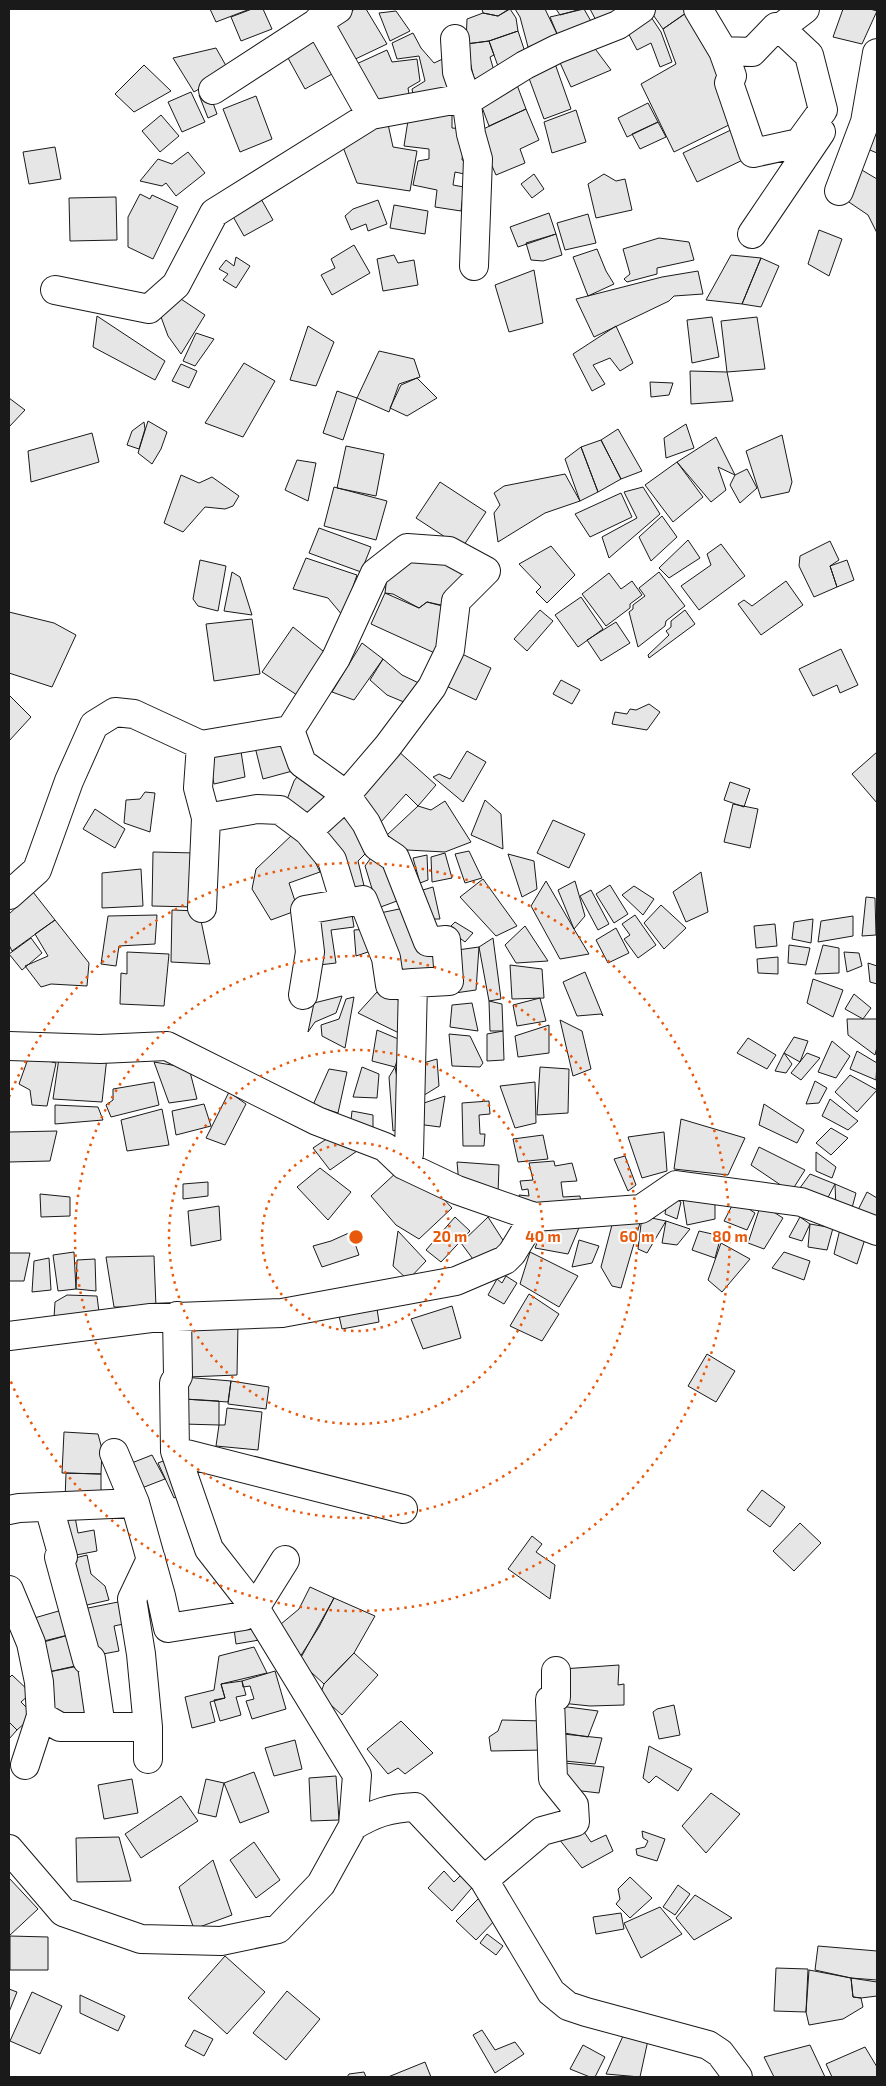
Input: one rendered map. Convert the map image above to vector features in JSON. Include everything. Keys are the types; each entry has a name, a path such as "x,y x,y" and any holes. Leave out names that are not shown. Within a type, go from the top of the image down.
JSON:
{"street":[{"path":"698,9 723,51 732,76 729,83 753,153 799,144 823,110"},
{"path":"723,51 752,52 776,27 780,28 805,9"},
{"path":"55,290 149,309 176,285 214,213 370,115 475,96 525,65 557,49 618,26 629,12"},
{"path":"213,90 328,15 370,115"},
{"path":"752,234 826,125 809,55 780,28"},
{"path":"455,39 457,72 466,98 471,134 478,159 474,266"},
{"path":"839,190 865,122 877,53"},
{"path":"9,894 37,870 69,781 94,725 115,712 134,714 202,745 290,730 336,658 375,573 407,548 448,551 486,571 456,601 450,650 432,687 388,746 345,794 342,801 308,831"},
{"path":"290,730 302,763 345,794 366,823 377,846 396,858 428,942 446,940 449,981 390,986 386,958 362,900 305,910 310,952 303,995"},
{"path":"202,745 198,788 206,818 202,908"},
{"path":"206,818 257,809 280,810 308,831 332,860 345,903"},
{"path":"404,1165 409,1154 413,983"},
{"path":"9,1046 100,1049 166,1046 317,1120 385,1147 404,1165 457,1190 534,1217 641,1209 676,1185 801,1202 877,1231"},
{"path":"9,1336 151,1318 282,1312 456,1281 505,1260 512,1253 534,1217"},
{"path":"9,1849 63,1912 141,1939 221,1941 278,1929 321,1884 353,1826 357,1775 255,1608 208,1549 175,1452 174,1382 178,1376 177,1316"},
{"path":"175,1452 403,1509"},
{"path":"114,1453 136,1503 168,1628 244,1616 255,1608 285,1560"},
{"path":"9,1510 136,1503"},
{"path":"49,1507 63,1557 59,1557 87,1660 91,1659 101,1727"},
{"path":"148,1759 148,1727 141,1654 132,1599 151,1559"},
{"path":"9,1590 31,1643 36,1661 41,1716 25,1765"},
{"path":"484,1880 542,1831 575,1822 574,1805 552,1779 550,1700 556,1697 556,1672"},
{"path":"41,1716 60,1727 148,1727"},
{"path":"353,1826 366,1818 393,1808 415,1807 484,1880 551,1992 568,2006 708,2045 720,2053 738,2077"}],"building":[{"path":"210,9 250,9 216,22"},
{"path":"252,9 263,9 272,29 241,41 231,17"},
{"path":"355,9 366,9 387,44 347,63 326,24"},
{"path":"482,9 509,9 498,16 483,13"},
{"path":"510,9 516,18 518,31 489,41 466,44 467,19 483,13 498,16"},
{"path":"515,9 545,9 558,36 528,47 520,17"},
{"path":"556,9 581,9 560,15"},
{"path":"584,9 596,30 558,36 550,17"},
{"path":"590,9 613,9 619,18 600,28"},
{"path":"649,9 690,9 690,10 663,29"},
{"path":"692,9 739,120 674,152 641,84 676,64 663,29"},
{"path":"843,9 870,9 877,11 862,44 833,37"},
{"path":"396,11 410,31 390,41 379,13"},
{"path":"649,14 661,32 672,62 660,67 651,43 637,50 625,27"},
{"path":"317,27 341,69 305,89 282,47"},
{"path":"518,31 526,55 499,69 489,41"},
{"path":"413,33 421,48 434,63 447,57 457,91 414,99 412,89 425,81 419,56 397,59 392,43"},
{"path":"489,41 494,55 490,57 496,78 476,88 466,44"},
{"path":"590,42 611,70 571,87 557,56"},
{"path":"216,48 229,71 194,92 173,58"},
{"path":"387,50 392,62 417,59 420,81 408,88 410,100 371,108 352,66"},
{"path":"553,58 571,109 544,119 526,70"},
{"path":"144,65 171,91 134,112 115,94"},
{"path":"517,85 526,109 489,126 480,102"},
{"path":"191,92 205,122 182,132 168,102"},
{"path":"209,92 217,114 208,118 199,95"},
{"path":"256,96 272,139 240,152 223,109"},
{"path":"648,103 658,122 627,137 618,118"},
{"path":"526,109 539,140 520,149 525,163 496,175 477,132"},
{"path":"576,110 586,142 552,153 544,122"},
{"path":"409,114 452,114 452,128 465,129 462,160 470,161 469,175 455,172 453,185 464,187 461,211 435,207 437,190 413,185 418,161 429,159 429,149 404,146"},
{"path":"161,115 179,136 160,152 142,131"},
{"path":"658,122 666,137 640,149 632,134"},
{"path":"877,122 877,153 865,148"},
{"path":"388,124 393,147 417,151 410,191 357,183 341,142"},
{"path":"735,128 749,157 697,182 683,153"},
{"path":"55,147 61,179 29,184 23,152"},
{"path":"188,152 205,173 176,196 166,183 162,186 140,181 158,159 172,164"},
{"path":"850,163 877,179 877,233 868,215 840,196"},
{"path":"534,174 544,189 532,198 521,184"},
{"path":"604,174 616,181 625,179 632,210 596,218 588,184"},
{"path":"256,190 273,220 244,236 227,206"},
{"path":"140,194 150,199 152,195 178,207 153,259 128,247 128,217"},
{"path":"116,197 117,240 70,241 69,198"},
{"path":"378,200 387,224 368,231 366,224 351,230 345,216 353,209"},
{"path":"394,205 428,211 425,234 390,228"},
{"path":"549,213 556,234 518,247 510,227"},
{"path":"588,214 596,243 565,250 557,223"},
{"path":"819,230 842,239 829,276 808,264"},
{"path":"556,234 562,255 543,261 531,260 526,243"},
{"path":"659,238 689,242 694,260 657,268 657,274 627,282 624,279 630,274 623,249"},
{"path":"354,245 370,273 332,295 321,275 335,268 331,259"},
{"path":"597,249 606,271 614,284 588,296 573,257"},
{"path":"394,255 398,263 414,260 418,285 383,291 377,259"},
{"path":"731,255 761,258 742,304 706,300"},
{"path":"236,257 250,266 236,288 223,280 228,274 219,269 226,260 234,266"},
{"path":"761,258 779,266 761,307 742,304"},
{"path":"534,270 543,323 509,332 495,285"},
{"path":"698,271 703,294 674,296 669,301 594,337 576,299 662,277"},
{"path":"172,293 205,315 181,354 168,336 157,306"},
{"path":"97,316 165,361 155,380 93,347"},
{"path":"712,317 719,357 692,363 687,320"},
{"path":"757,317 765,369 727,372 721,321"},
{"path":"308,326 334,342 316,386 290,380"},
{"path":"616,326 633,363 620,371 610,358 593,365 605,384 592,391 573,354"},
{"path":"196,333 214,339 195,366 183,361"},
{"path":"379,351 414,359 420,377 399,384 389,412 357,398"},
{"path":"244,363 275,381 243,437 205,423"},
{"path":"181,364 197,371 189,388 172,381"},
{"path":"690,371 727,372 733,401 691,404"},
{"path":"417,378 437,398 407,416 390,408 401,385"},
{"path":"650,382 673,383 669,395 651,397"},
{"path":"337,391 357,398 343,440 323,433"},
{"path":"9,398 25,410 9,427"},
{"path":"148,421 167,432 161,449 152,464 138,453"},
{"path":"144,422 145,429 139,449 127,445 132,431"},
{"path":"686,424 694,448 666,458 664,438"},
{"path":"618,429 642,471 621,479 601,440"},
{"path":"92,433 99,462 31,482 28,451"},
{"path":"782,435 792,482 789,492 761,498 746,451"},
{"path":"716,437 735,475 718,467 726,490 711,502 677,462"},
{"path":"601,440 621,479 598,492 581,447"},
{"path":"346,446 384,454 376,496 337,488"},
{"path":"581,447 598,492 580,501 565,459"},
{"path":"297,460 316,463 308,501 285,490"},
{"path":"677,462 703,497 673,522 645,485"},
{"path":"747,469 757,488 740,503 730,485 735,475"},
{"path":"565,474 580,501 545,513 498,542 494,513 500,505 494,493 504,486"},
{"path":"181,475 199,483 212,477 239,496 233,506 225,509 205,507 183,532 164,523"},
{"path":"440,482 486,512 462,548 416,518"},
{"path":"334,487 387,501 376,540 324,526"},
{"path":"643,487 660,514 609,558 602,537 637,518 624,492"},
{"path":"621,493 632,517 590,537 575,514"},
{"path":"662,516 677,537 651,561 639,537"},
{"path":"319,528 371,547 361,572 309,553"},
{"path":"688,540 700,558 669,578 659,568"},
{"path":"830,541 839,560 830,566 837,587 814,597 799,566 800,556"},
{"path":"721,544 745,576 699,610 681,586 711,565 707,554"},
{"path":"551,546 575,575 547,603 536,592 541,587 519,564"},
{"path":"408,551 476,573 450,607 427,602 419,608 393,594 385,593 387,576"},
{"path":"306,558 357,575 343,616 328,598 293,589"},
{"path":"200,560 226,566 218,611 198,606 193,599"},
{"path":"847,560 854,580 837,587 830,566"},
{"path":"232,572 240,577 252,615 224,611"},
{"path":"659,572 685,606 666,621 665,626 638,647 629,612 633,609 633,605 645,596 639,588"},
{"path":"609,573 621,589 632,581 642,595 630,604 630,608 606,626 582,594"},
{"path":"786,581 803,605 761,635 738,604 744,600 752,606"},
{"path":"385,593 419,608 427,602 450,608 439,655 371,624"},
{"path":"581,597 603,629 578,647 555,615"},
{"path":"540,610 553,621 527,651 514,639"},
{"path":"685,610 695,624 649,658 648,655 669,635 666,631 671,627 671,621"},
{"path":"9,612 54,623 76,635 52,687 9,673"},
{"path":"252,619 260,674 214,681 206,624"},
{"path":"616,622 630,643 601,661 587,640"},
{"path":"293,627 328,655 297,695 262,672"},
{"path":"362,643 383,659 354,700 332,692"},
{"path":"841,649 858,685 840,693 837,685 813,696 799,669"},
{"path":"460,653 491,668 476,700 444,685"},
{"path":"383,659 402,675 425,686 411,705 387,695 370,680"},
{"path":"561,680 580,690 572,704 553,694"},
{"path":"9,695 31,717 9,741"},
{"path":"649,704 660,712 647,730 612,724 615,712 627,714 630,709 636,710"},
{"path":"286,738 296,770 263,779 254,743"},
{"path":"240,745 245,777 214,784 207,749"},
{"path":"397,750 436,785 418,806 406,794 380,823 353,799"},
{"path":"467,751 486,762 463,802 433,777 439,774 450,779"},
{"path":"877,752 877,803 852,774"},
{"path":"302,770 339,795 309,825 285,805 294,781"},
{"path":"730,782 750,789 744,807 724,800"},
{"path":"145,792 155,793 150,832 124,823 126,800 140,799"},
{"path":"485,800 501,814 503,849 471,835"},
{"path":"445,801 471,842 445,852 407,850 387,835 418,806 431,810"},
{"path":"733,804 758,809 750,848 724,842"},
{"path":"345,807 369,850 358,861 366,894 349,896 318,834"},
{"path":"95,809 125,829 115,848 83,829"},
{"path":"553,820 585,834 569,868 537,853"},
{"path":"293,834 309,849 320,872 289,883 298,910 271,920 252,889 256,869"},
{"path":"376,851 405,898 378,908 365,866"},
{"path":"469,851 482,878 465,883 455,854"},
{"path":"153,852 196,853 194,907 152,906"},
{"path":"445,853 452,878 432,882 431,857"},
{"path":"508,854 534,861 537,889 522,897"},
{"path":"427,855 428,880 420,883 413,858"},
{"path":"141,869 143,906 102,908 102,873"},
{"path":"701,872 708,912 686,922 673,892"},
{"path":"483,879 517,926 496,936 460,897"},
{"path":"546,881 589,954 560,959 531,906"},
{"path":"575,881 585,916 574,929 558,890"},
{"path":"610,885 628,914 614,923 596,894"},
{"path":"634,886 654,899 643,915 622,895"},
{"path":"433,887 440,919 428,919 416,892"},
{"path":"591,890 609,924 598,930 580,896"},
{"path":"33,892 55,920 12,951 9,945 9,914"},
{"path":"866,897 875,898 876,935 862,936"},
{"path":"661,905 686,928 664,949 644,923"},
{"path":"409,907 446,975 394,979 380,913"},
{"path":"351,908 354,927 331,930 336,963 319,965 311,914"},
{"path":"172,910 199,911 210,964 171,962"},
{"path":"157,915 155,944 119,946 116,966 101,964 108,916"},
{"path":"635,915 656,945 638,958 624,939 630,935 622,924"},
{"path":"853,916 853,936 818,942 821,921"},
{"path":"813,919 811,943 792,939 794,922"},
{"path":"55,920 89,963 87,986 51,984 41,987 25,966 48,956 35,934"},
{"path":"455,922 473,933 465,942 448,929"},
{"path":"775,924 777,946 756,948 754,926"},
{"path":"525,926 548,961 516,963 505,945"},
{"path":"616,928 629,953 608,963 596,940"},
{"path":"370,929 374,950 356,956 354,930"},
{"path":"31,938 42,953 22,970 9,954"},
{"path":"493,938 501,999 489,1001 479,947"},
{"path":"789,945 810,948 806,965 788,963"},
{"path":"823,945 839,948 839,973 815,974"},
{"path":"479,947 476,990 455,993 450,951"},
{"path":"127,952 169,954 164,1006 120,1004 121,973 127,974"},
{"path":"844,952 859,953 862,966 847,972"},
{"path":"778,957 778,974 758,973 757,959"},
{"path":"868,963 877,966 877,984 870,982"},
{"path":"510,965 542,969 544,998 512,999"},
{"path":"585,972 603,1016 601,1014 577,1016 563,982"},
{"path":"813,979 843,990 833,1017 807,1003"},
{"path":"377,992 406,1003 401,1034 358,1013"},
{"path":"854,994 871,1008 863,1019 845,1009"},
{"path":"342,996 336,1013 315,1022 308,1032 314,1003"},
{"path":"354,997 345,1048 322,1036 321,1025 339,1019 346,999"},
{"path":"540,998 546,1021 517,1026 513,1005"},
{"path":"489,1001 502,1004 503,1031 490,1031"},
{"path":"472,1003 478,1031 450,1027 452,1005"},
{"path":"847,1019 877,1019 877,1047 875,1055 848,1035"},
{"path":"560,1020 582,1031 591,1069 573,1076"},
{"path":"549,1025 549,1053 518,1057 515,1036"},
{"path":"377,1030 403,1041 395,1067 372,1061"},
{"path":"503,1031 504,1060 487,1061 487,1034"},
{"path":"449,1034 470,1036 483,1063 480,1067 452,1066"},
{"path":"794,1037 808,1041 800,1062 784,1053"},
{"path":"748,1038 776,1055 767,1069 737,1053"},
{"path":"832,1041 850,1056 836,1078 818,1072"},
{"path":"857,1051 877,1063 876,1080 850,1069"},
{"path":"784,1053 792,1064 786,1073 775,1071"},
{"path":"807,1053 820,1058 801,1080 791,1073"},
{"path":"29,1056 56,1063 47,1106 32,1105 30,1090 19,1084"},
{"path":"107,1057 102,1102 53,1099 59,1058"},
{"path":"437,1059 439,1086 421,1097 413,1066"},
{"path":"154,1062 189,1068 197,1099 169,1103"},
{"path":"362,1067 379,1074 377,1098 353,1097"},
{"path":"395,1067 406,1126 393,1131 389,1077"},
{"path":"540,1067 569,1069 568,1113 537,1115"},
{"path":"329,1069 347,1072 338,1113 313,1105"},
{"path":"850,1075 877,1090 857,1112 835,1092"},
{"path":"815,1081 827,1088 819,1103 806,1104"},
{"path":"154,1082 159,1105 111,1117 106,1105 113,1100 113,1089"},
{"path":"535,1082 536,1123 515,1128 500,1086"},
{"path":"229,1092 246,1104 225,1145 206,1138"},
{"path":"445,1096 440,1127 417,1124 415,1106"},
{"path":"830,1099 858,1121 848,1130 822,1116"},
{"path":"489,1101 490,1114 479,1115 480,1134 485,1134 484,1146 463,1146 462,1103"},
{"path":"204,1104 211,1126 176,1135 172,1111"},
{"path":"764,1104 804,1130 797,1143 759,1125"},
{"path":"55,1105 98,1107 103,1120 55,1124"},
{"path":"162,1109 169,1145 127,1151 121,1120"},
{"path":"352,1111 373,1115 373,1135 350,1129"},
{"path":"681,1119 745,1138 728,1175 674,1169"},
{"path":"831,1128 848,1138 831,1155 816,1143"},
{"path":"57,1131 50,1161 9,1162 9,1132"},
{"path":"664,1132 667,1171 642,1178 628,1137"},
{"path":"334,1134 357,1151 330,1170 313,1148"},
{"path":"543,1135 548,1159 518,1162 513,1139"},
{"path":"759,1147 805,1170 791,1192 751,1165"},
{"path":"816,1152 836,1167 832,1178 816,1171"},
{"path":"625,1156 636,1185 628,1191 614,1159"},
{"path":"554,1161 555,1166 572,1163 577,1181 561,1182 563,1197 580,1196 582,1209 521,1206 519,1195 529,1196 528,1189 522,1190 520,1181 533,1180 529,1163"},
{"path":"457,1162 499,1165 498,1194 459,1184"},
{"path":"320,1168 351,1192 328,1220 297,1187"},
{"path":"398,1171 428,1182 452,1208 419,1239 396,1225 371,1196"},
{"path":"810,1174 835,1184 824,1205 797,1192"},
{"path":"208,1182 208,1196 183,1199 183,1184"},
{"path":"835,1184 856,1193 852,1208 836,1209"},
{"path":"867,1192 877,1198 877,1217 858,1210"},
{"path":"40,1194 70,1197 70,1216 41,1217"},
{"path":"668,1195 681,1202 677,1219 665,1214"},
{"path":"715,1196 715,1219 687,1225 683,1200"},
{"path":"735,1200 755,1213 747,1230 724,1221"},
{"path":"761,1204 783,1218 764,1249 748,1243"},
{"path":"219,1206 221,1240 191,1246 188,1211"},
{"path":"642,1216 621,1288 612,1286 601,1267 613,1221"},
{"path":"642,1216 666,1221 647,1253 638,1249"},
{"path":"455,1217 470,1231 441,1262 426,1250"},
{"path":"488,1217 508,1248 481,1270 461,1243"},
{"path":"800,1217 810,1224 802,1241 789,1237"},
{"path":"666,1221 690,1229 677,1245 662,1243"},
{"path":"545,1223 581,1223 568,1254 535,1248"},
{"path":"810,1224 833,1228 827,1250 808,1247"},
{"path":"840,1229 865,1239 857,1264 834,1254"},
{"path":"398,1231 426,1261 408,1280 393,1266"},
{"path":"699,1231 721,1236 715,1258 692,1250"},
{"path":"351,1232 359,1255 322,1267 313,1246 331,1241"},
{"path":"579,1240 599,1246 592,1263 572,1267"},
{"path":"721,1243 750,1259 722,1292 708,1280"},
{"path":"74,1252 76,1289 58,1291 53,1255"},
{"path":"530,1252 578,1276 559,1307 520,1284"},
{"path":"784,1252 810,1261 804,1280 772,1268"},
{"path":"9,1253 30,1253 24,1281 9,1281"},
{"path":"154,1256 156,1307 114,1307 106,1257"},
{"path":"49,1258 51,1290 32,1292 34,1261"},
{"path":"95,1259 96,1291 76,1289 77,1260"},
{"path":"506,1276 517,1283 504,1304 488,1295 497,1279 502,1283"},
{"path":"529,1294 559,1314 542,1341 510,1326"},
{"path":"67,1295 97,1296 100,1320 54,1318 55,1302"},
{"path":"376,1302 379,1322 342,1329 337,1307"},
{"path":"452,1306 461,1338 423,1349 411,1319"},
{"path":"187,1323 238,1323 237,1375 188,1377"},
{"path":"707,1354 735,1371 716,1402 688,1386"},
{"path":"184,1377 231,1381 228,1402 184,1399"},
{"path":"231,1381 269,1387 266,1409 228,1404"},
{"path":"184,1399 219,1401 219,1425 183,1424"},
{"path":"227,1408 262,1412 258,1450 216,1446 219,1425 225,1425"},
{"path":"64,1432 98,1434 102,1449 101,1474 62,1473"},
{"path":"152,1455 165,1479 134,1491 124,1466"},
{"path":"171,1458 186,1493 174,1498 158,1463"},
{"path":"66,1473 101,1474 101,1502 65,1500"},
{"path":"762,1490 785,1507 770,1527 747,1510"},
{"path":"58,1513 75,1517 78,1533 94,1530 97,1551 66,1557"},
{"path":"800,1523 821,1543 794,1571 773,1551"},
{"path":"532,1536 542,1544 536,1552 555,1565 550,1599 508,1569"},
{"path":"87,1555 91,1574 105,1586 109,1600 78,1607 67,1560"},
{"path":"310,1587 334,1598 300,1657 275,1629 299,1609"},
{"path":"334,1598 375,1616 354,1653 324,1684 299,1661"},
{"path":"128,1600 133,1622 114,1626 119,1651 87,1657 78,1610"},
{"path":"69,1608 76,1633 40,1643 24,1621"},
{"path":"255,1612 271,1638 236,1644 233,1621"},
{"path":"76,1633 84,1664 44,1673 36,1643"},
{"path":"254,1647 267,1673 221,1684 225,1698 210,1702 215,1722 192,1728 185,1697 214,1690 219,1656"},
{"path":"354,1653 378,1675 342,1715 320,1695 324,1684"},
{"path":"88,1664 95,1720 46,1712 44,1673"},
{"path":"619,1665 618,1685 624,1684 624,1705 590,1706 561,1703 562,1669"},
{"path":"275,1671 286,1709 252,1719 246,1701 254,1699 250,1686 243,1687 242,1681"},
{"path":"12,1675 31,1693 21,1702 34,1715 17,1730 9,1722 9,1678"},
{"path":"242,1681 246,1695 236,1697 241,1715 220,1721 214,1700 225,1698 221,1684"},
{"path":"674,1705 680,1735 659,1739 653,1712 657,1709"},
{"path":"560,1706 598,1711 588,1737 558,1732"},
{"path":"502,1720 545,1721 545,1750 491,1751 489,1737 498,1731"},
{"path":"401,1721 433,1753 405,1774 398,1768 388,1774 367,1749"},
{"path":"9,1722 17,1730 9,1739"},
{"path":"563,1734 602,1738 595,1764 565,1761"},
{"path":"295,1740 302,1769 274,1776 265,1748"},
{"path":"649,1746 692,1769 678,1791 656,1776 649,1783 643,1778"},
{"path":"565,1763 604,1767 599,1793 573,1790 566,1782"},
{"path":"254,1772 269,1812 240,1823 224,1783"},
{"path":"336,1776 339,1820 311,1821 309,1778"},
{"path":"132,1779 138,1813 104,1819 98,1785"},
{"path":"206,1779 224,1783 216,1817 198,1813"},
{"path":"711,1793 740,1814 706,1853 682,1826"},
{"path":"181,1796 198,1821 141,1858 125,1834"},
{"path":"580,1826 591,1842 606,1835 613,1851 582,1868 555,1834"},
{"path":"642,1831 665,1839 657,1861 637,1855 636,1849 645,1847 648,1841 643,1838"},
{"path":"119,1837 131,1881 77,1882 76,1838"},
{"path":"254,1842 280,1880 256,1898 230,1860"},
{"path":"213,1860 232,1915 194,1929 179,1887"},
{"path":"444,1871 454,1882 465,1871 476,1883 452,1911 428,1888"},
{"path":"630,1877 652,1898 630,1918 616,1904 620,1899 618,1889"},
{"path":"9,1878 38,1909 9,1936"},
{"path":"678,1885 690,1894 675,1915 663,1907"},
{"path":"695,1895 732,1918 694,1940 676,1918"},
{"path":"480,1897 499,1916 476,1940 456,1921"},
{"path":"660,1907 682,1934 641,1958 624,1923"},
{"path":"621,1913 624,1929 596,1934 593,1917"},
{"path":"487,1934 503,1946 496,1955 480,1943"},
{"path":"10,1936 48,1937 48,1970 10,1970"},
{"path":"818,1946 877,1951 877,1980 851,1978 815,1970"},
{"path":"225,1956 265,1992 227,2034 188,1998"},
{"path":"776,1968 808,1969 806,2012 774,2011"},
{"path":"809,1970 851,1978 853,1997 861,1998 863,2007 843,2019 809,2025 806,2012"},
{"path":"851,1978 877,1982 877,1996 853,1997"},
{"path":"9,1989 17,1992 9,2012"},
{"path":"287,1991 320,2019 286,2060 253,2033"},
{"path":"32,1992 62,2006 40,2054 10,2041"},
{"path":"80,1995 125,2016 118,2031 80,2013"},
{"path":"194,2030 213,2039 204,2056 185,2046"},
{"path":"482,2030 495,2050 515,2042 524,2054 495,2073 473,2035"},
{"path":"623,2036 648,2040 640,2077 606,2074"},
{"path":"583,2045 605,2057 595,2077 590,2077 570,2069"},
{"path":"810,2045 825,2077 774,2077 764,2057"},
{"path":"865,2047 877,2067 877,2077 832,2077 826,2064"},
{"path":"425,2062 431,2077 388,2077"},
{"path":"364,2072 366,2077 347,2077 349,2074"}]}
